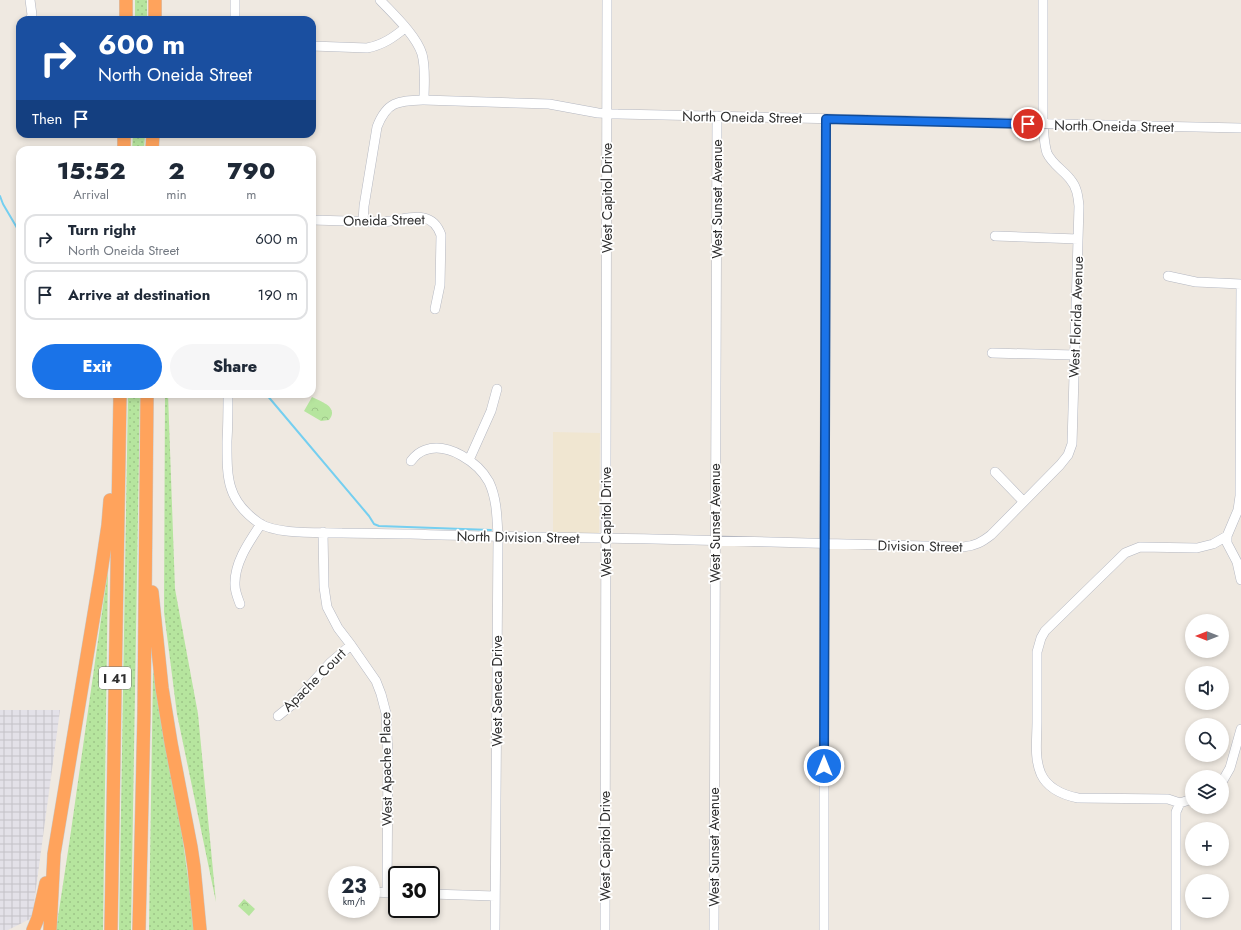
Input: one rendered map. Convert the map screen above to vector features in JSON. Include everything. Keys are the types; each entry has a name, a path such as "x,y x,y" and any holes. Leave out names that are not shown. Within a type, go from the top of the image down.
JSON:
{"highway":[{"path":"126,0 126,16"},
{"path":"155,0 155,16"},
{"name":"I 41","path":"111,930 120,398"},
{"name":"I 41","path":"139,930 144,720 147,398"},
{"path":"33,930 38,918 54,854 101,572 108,525 113,454 120,427"},
{"path":"145,531 152,551 152,580 162,688 191,847 201,928"},
{"path":"50,930 54,854"}],"street":[{"path":"30,0 31,16"},
{"path":"235,16 236,0"},
{"path":"380,0 416,42 422,54 425,74 424,100"},
{"name":"West Capitol Drive","path":"605,930 608,113 607,0"},
{"name":"West Florida Avenue","path":"1023,501 1066,459 1072,444 1079,206 1077,192 1070,180 1053,162 1047,152 1043,124 1044,0"},
{"path":"316,46 367,48 376,46 393,38 405,28"},
{"name":"North Oneida Street","path":"363,222 364,206 377,128 380,118 386,110 398,102 424,100 549,104 598,113 1241,128"},
{"name":"West Sunset Avenue","path":"714,930 717,116"},
{"path":"824,930 826,119"},
{"name":"Oneida Street","path":"316,220 393,222 415,217 424,217 431,220 438,227 441,235 440,285 435,309"},
{"path":"995,236 1078,239"},
{"path":"1168,276 1196,282 1241,284 1240,496 1237,515 1227,536 1227,543 1237,562 1241,580"},
{"path":"992,352 1075,355"},
{"path":"469,460 491,411 498,389"},
{"path":"228,398 228,482 233,495 240,506 261,524 251,539 239,563 235,586 240,604"},
{"name":"West Seneca Drive","path":"411,461 423,450 432,448 450,450 469,460 480,470 488,482 496,504 498,537 495,930"},
{"path":"995,472 1023,501"},
{"name":"Division Street","path":"824,544 971,546 984,541 1023,501"},
{"name":"North Division Street","path":"261,524 278,530 323,532 824,544"},
{"name":"West Apache Place","path":"323,532 324,587 325,597 331,616 376,682 382,694 386,713 388,755 387,893"},
{"path":"1185,801 1180,803 1168,799 1078,798 1067,796 1057,791 1048,783 1041,774 1037,762 1038,645 1045,631 1125,552 1147,546 1190,548 1203,547 1213,544 1227,536"},
{"name":"Apache Court","path":"278,716 294,703 330,663 351,645"},
{"path":"1229,770 1241,730"},
{"path":"1176,930 1176,812 1180,803"},
{"path":"380,893 387,893"},
{"path":"440,894 495,896"}],"shaded area":[{"path":"553,432 600,433 599,533 553,534"},
{"path":"0,710 60,710 32,918 8,930 0,930"}],"green space":[{"path":"135,0 147,0 147,16 135,16"},
{"path":"133,138 145,138 144,146 132,146"},
{"path":"128,398 140,398 131,930 119,930"},
{"path":"165,398 168,398 175,589 198,714 216,902 177,714 164,612"},
{"path":"311,398 314,398 331,408 332,415 329,420 321,421 304,411"},
{"path":"108,570 103,930 56,930 70,838"},
{"path":"153,669 177,797 195,930 149,930"},
{"path":"244,899 255,909 249,916 238,906"}],"waterway":[{"path":"0,196 16,226"},
{"path":"269,398 369,516 374,524 379,526 491,530"}],"route":[{"path":"824,766 826,119 918,120 1028,124"}]}
